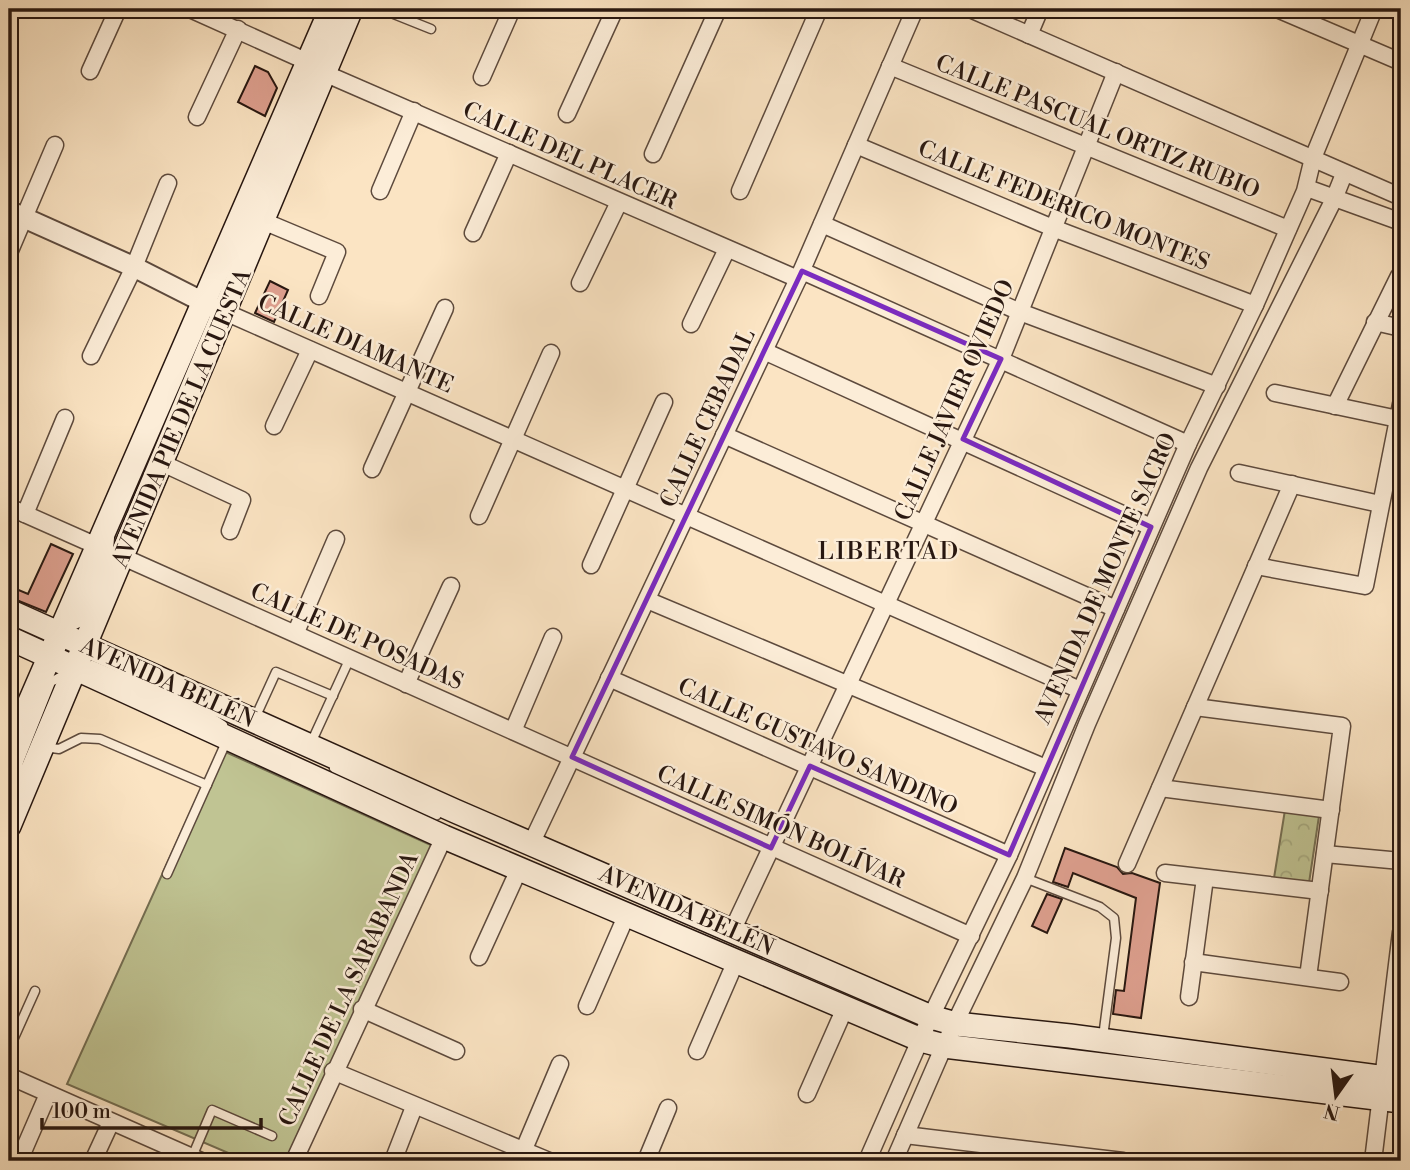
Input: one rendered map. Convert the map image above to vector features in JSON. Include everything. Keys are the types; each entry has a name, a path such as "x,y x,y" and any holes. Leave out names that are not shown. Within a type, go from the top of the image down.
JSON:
{"main road":[{"name":"AVENIDA PIE DE LA CUESTA","path":"10,822 44,747 263,221 316,68 331,9"},
{"name":"AVENIDA PIE DE LA CUESTA","path":"9,750 203,302 316,68 351,9"},
{"name":"AVENIDA BELÉN","path":"13,626 81,657 254,720 732,930 926,1028"},
{"name":"AVENIDA BELÉN","path":"81,657 229,737 444,837 520,867 845,1008 951,1034 1391,1090"},
{"name":"AVENIDA BELÉN","path":"951,1034 1102,1040 1391,1090"}],"street":[{"path":"90,71 118,9"},
{"name":"CALLE DEL PLACER","path":"190,9 238,29 316,68 727,249 800,275 1001,359 1188,444"},
{"path":"482,77 512,9"},
{"path":"567,114 615,9"},
{"path":"653,154 718,9"},
{"path":"740,191 819,9"},
{"name":"CALLE CEBADAL","path":"532,842 800,275 915,9"},
{"path":"970,9 1401,197"},
{"path":"1029,35 1041,9"},
{"path":"1278,9 1401,62"},
{"name":"AVENIDA DE MONTE SACRO","path":"867,1161 926,1028 1009,855 1188,444 1255,305 1307,188 1313,158 1374,9"},
{"path":"197,117 238,29"},
{"name":"CALLE PASCUAL ORTIZ RUBIO","path":"890,65 1288,229"},
{"name":"CALLE JAVIER OVIEDO","path":"732,930 1001,359 1116,72"},
{"path":"380,191 414,111"},
{"path":"9,253 16,215 55,145"},
{"name":"CALLE FEDERICO MONTES","path":"856,145 1053,228 1255,305"},
{"path":"473,233 509,153"},
{"name":"AVENIDA DE MONTE SACRO","path":"901,1151 951,1034 1025,878 1087,724 1199,468 1335,199 1345,174"},
{"path":"91,356 134,267 169,183"},
{"path":"1307,188 1401,222"},
{"path":"580,283 619,201"},
{"name":"CALLE DIAMANTE","path":"16,215 134,267 225,312 1080,690"},
{"path":"263,221 337,252 319,296"},
{"path":"822,224 1020,312 1217,386"},
{"path":"691,324 727,249"},
{"path":"1335,405 1399,276"},
{"path":"372,469 445,308"},
{"path":"1375,322 1401,328"},
{"path":"274,426 310,349"},
{"path":"764,351 963,439 1151,527"},
{"path":"479,516 551,353"},
{"path":"1256,566 1365,586 1380,503 1394,464 1399,411 1335,405 1275,393"},
{"path":"591,565 664,402"},
{"path":"25,514 65,418"},
{"path":"724,435 1116,609"},
{"path":"162,463 242,500 230,531"},
{"path":"1238,473 1380,503"},
{"path":"1127,864 1292,484"},
{"path":"9,508 97,546"},
{"path":"296,632 336,539"},
{"name":"CALLE DE POSADAS","path":"123,557 572,757"},
{"path":"406,684 451,586"},
{"path":"647,600 1046,768"},
{"path":"513,731 552,637"},
{"name":"CALLE GUSTAVO SANDINO","path":"610,678 1009,855"},
{"path":"1195,707 1342,726 1308,977"},
{"name":"CALLE SIMÓN BOLÍVAR","path":"572,757 971,936"},
{"path":"1160,788 1331,810"},
{"name":"CALLE DE LA SARABANDA","path":"294,1161 333,1071 444,837"},
{"path":"1325,854 1401,862"},
{"path":"479,957 520,867"},
{"path":"1165,873 1320,891"},
{"path":"1189,997 1205,878"},
{"path":"587,1006 627,914"},
{"path":"1373,1161 1391,1090 1401,932"},
{"path":"696,1051 736,961"},
{"path":"1193,962 1340,982"},
{"path":"807,1094 845,1008"},
{"path":"362,1009 456,1051"},
{"path":"521,1155 560,1064"},
{"path":"333,1071 521,1155 549,1161"},
{"path":"9,1076 111,1122 171,1155 196,1159"},
{"path":"19,1161 48,1094"},
{"path":"393,1161 414,1107"},
{"path":"646,1161 668,1108"},
{"path":"93,1161 111,1122"},
{"path":"901,1151 1123,1161"}],"lane":[{"path":"381,9 431,29"},
{"path":"9,630 54,645 79,623 109,550 111,514"},
{"path":"10,822 19,762 51,682 81,657 420,815 926,1028"},
{"path":"310,746 350,658"},
{"path":"254,720 276,672 333,696"},
{"path":"167,874 229,737"},
{"path":"44,747 59,749 81,738 100,739 207,785"},
{"path":"1025,878 1100,907 1114,918 1115,938 1102,1040"},
{"path":"9,1049 35,991"},
{"path":"196,1159 212,1110 272,1136"}],"highlighted area":[{"path":"802,271 1001,359 963,439 1151,527 1009,855 810,766 771,848 572,757"}],"green space":[{"path":"219,749 433,846 289,1161 247,1161 67,1084"},
{"path":"1285,810 1319,816 1309,883 1274,878"}],"building":[{"path":"255,66 268,72 277,88 265,116 238,102"},
{"path":"270,281 288,290 274,322 255,313"},
{"path":"51,544 73,554 46,612 9,597 9,586 28,594"},
{"path":"1065,848 1117,867 1123,874 1132,873 1160,883 1141,1018 1113,1014 1116,990 1124,991 1136,898 1073,873 1068,887 1053,882"},
{"path":"1047,894 1062,899 1047,933 1032,926"}],"district":[{"name":"LIBERTAD","path":"889,551"}]}
